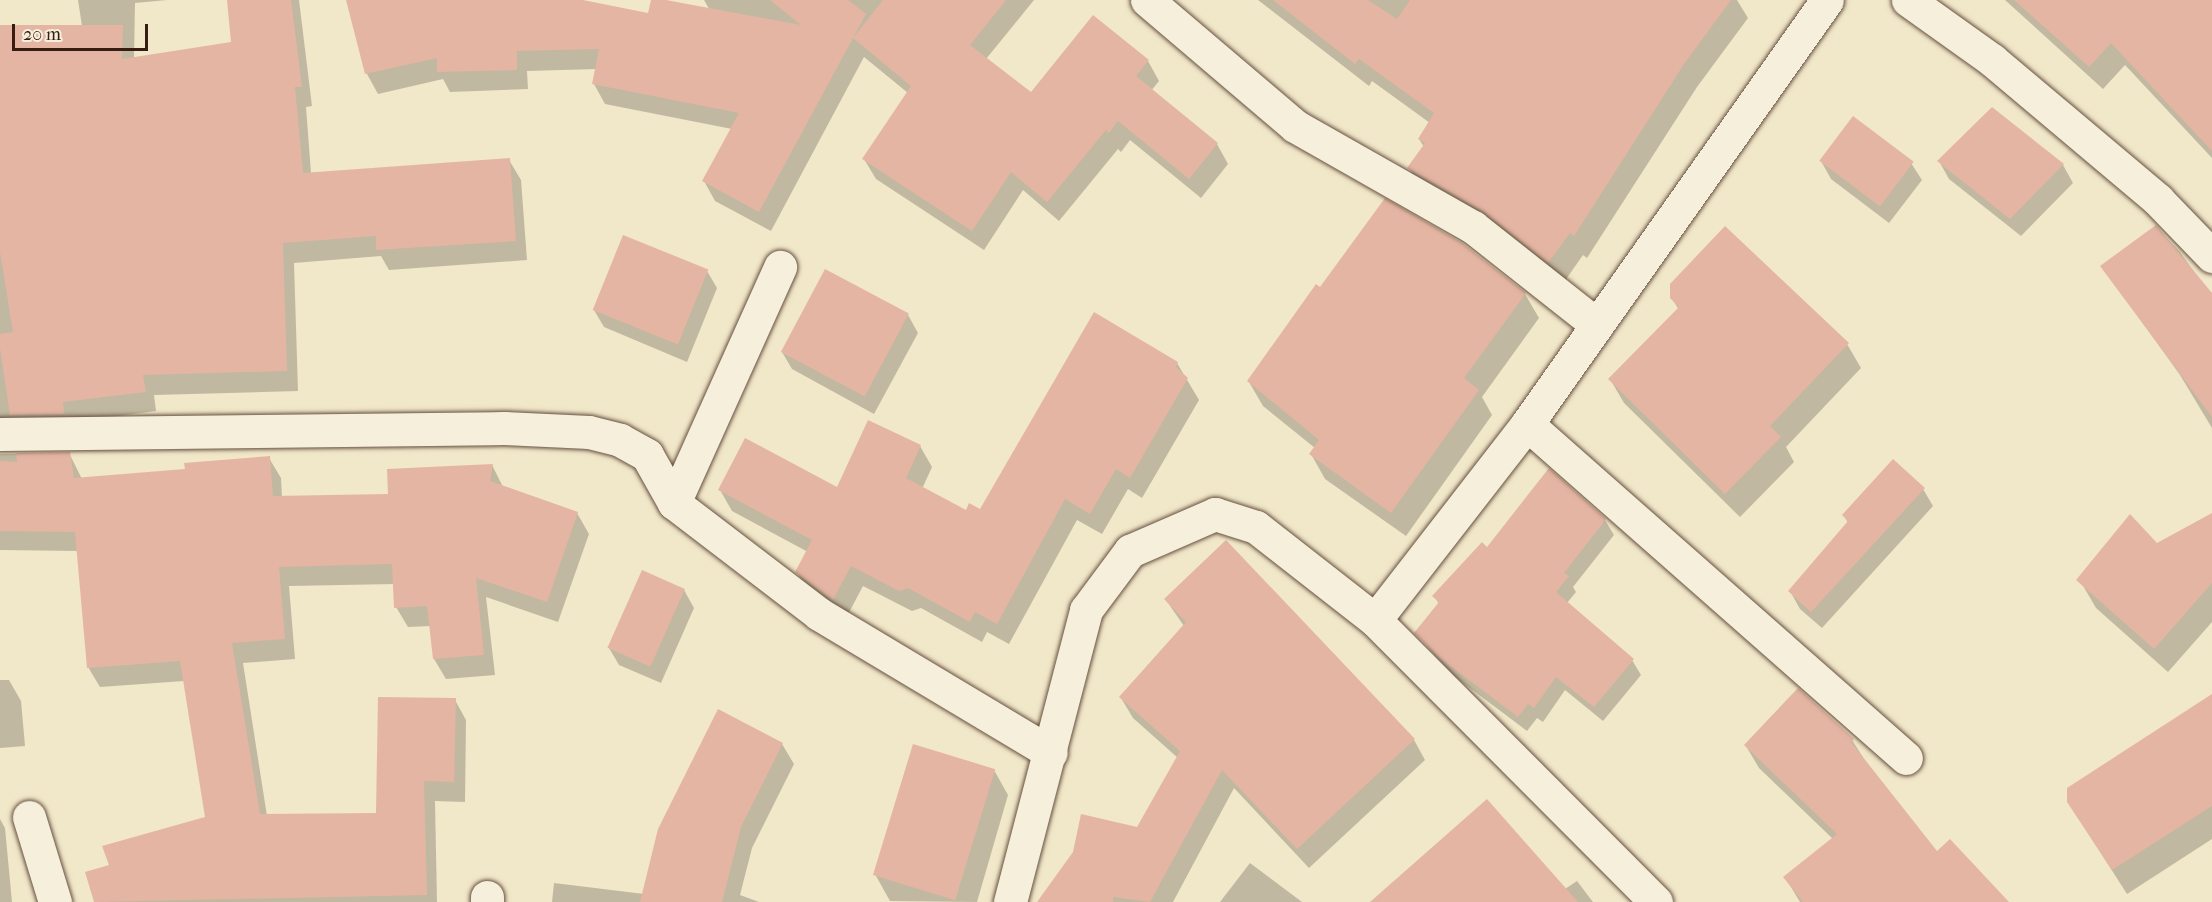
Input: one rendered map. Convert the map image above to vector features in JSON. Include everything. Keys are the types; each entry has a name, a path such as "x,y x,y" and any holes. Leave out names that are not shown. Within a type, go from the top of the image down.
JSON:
{"street":[{"path":"1147,0 1295,126 1473,227 1597,325"},
{"path":"1375,620 1527,424 1827,0"},
{"path":"1908,0 2018,82 2158,200 2212,255"},
{"path":"674,503 780,267"},
{"path":"1527,424 1906,758"},
{"path":"0,434 504,429 589,432 620,440 647,455 674,503 819,615 1051,753"},
{"path":"1010,902 1051,753 1086,610 1130,551 1215,514 1256,527 1375,620 1656,902"},
{"path":"29,817 55,902"}],"building":[{"path":"227,0 291,0 302,87 295,87 303,173 510,158 516,241 376,250 376,236 283,243 287,371 143,375 146,392 63,402 64,414 10,415 0,348 0,334 13,332 0,252 0,25 123,25 122,59 231,42"},
{"path":"346,0 583,0 648,13 651,0 666,0 801,25 770,0 848,0 866,14 759,212 702,181 739,113 592,84 599,49 517,51 517,70 437,72 437,58 365,74"},
{"path":"883,0 1006,0 970,45 1031,92 1093,15 1149,60 1136,76 1218,143 1189,179 1118,121 1109,133 1106,130 1047,202 1011,172 972,231 862,159 911,86 853,38"},
{"path":"1273,0 1368,0 1397,19 1410,0 1731,0 1684,64 1574,236 1570,233 1548,263 1482,211 1407,168 1425,143 1418,139 1434,113 1359,59 1355,64"},
{"path":"2014,0 2212,0 2212,151 2111,43 2089,67"},
{"path":"1992,107 2064,164 2010,219 1937,161"},
{"path":"1853,116 1914,162 1880,206 1819,161"},
{"path":"1385,198 1462,243 1526,293 1464,378 1479,390 1391,513 1309,454 1319,440 1247,381 1316,284 1320,287"},
{"path":"2156,225 2212,293 2212,417 2100,266"},
{"path":"1725,226 1849,343 1770,426 1781,437 1725,494 1608,379 1679,307 1670,298 1670,284"},
{"path":"623,235 708,269 678,345 593,310"},
{"path":"825,269 909,314 865,397 781,352"},
{"path":"1094,312 1178,362 1176,367 1188,378 1130,478 1116,469 1090,514 1065,499 997,624 975,612 970,622 908,588 899,591 851,566 833,600 795,572 812,540 718,490 745,438 837,487 868,420 921,445 906,478 966,510 969,503 980,509"},
{"path":"70,452 74,478 185,469 184,463 270,456 273,496 388,494 387,469 493,464 490,481 578,512 547,602 476,578 484,655 433,659 427,606 394,608 392,564 279,567 285,639 232,643 260,814 376,813 378,697 456,698 454,782 424,781 427,895 94,902 85,872 109,865 102,846 205,817 180,661 87,668 75,532 0,531 0,461 17,462 16,453"},
{"path":"1893,459 1925,488 1811,612 1788,591 1848,521 1842,515"},
{"path":"1549,468 1606,519 1564,573 1569,576 1556,592 1634,659 1594,707 1556,677 1534,708 1528,704 1518,717 1440,658 1414,633 1439,602 1432,596 1482,542 1487,547"},
{"path":"2212,513 2212,583 2154,649 2076,580 2130,514 2157,543"},
{"path":"1226,540 1415,739 1297,849 1222,770 1150,902 1113,897 1113,902 1037,902 1073,852 1081,814 1137,827 1180,751 1119,697 1186,622 1164,599"},
{"path":"642,570 685,589 650,667 607,648"},
{"path":"1798,688 1854,739 1851,742 1937,851 1950,839 2009,902 1803,902 1783,877 1837,834 1744,745"},
{"path":"2212,694 2212,806 2112,870 2067,802 2067,788"},
{"path":"718,709 783,743 741,827 722,902 640,902 658,829"},
{"path":"913,744 995,769 955,900 873,875"},
{"path":"1487,799 1578,902 1370,902"}]}
